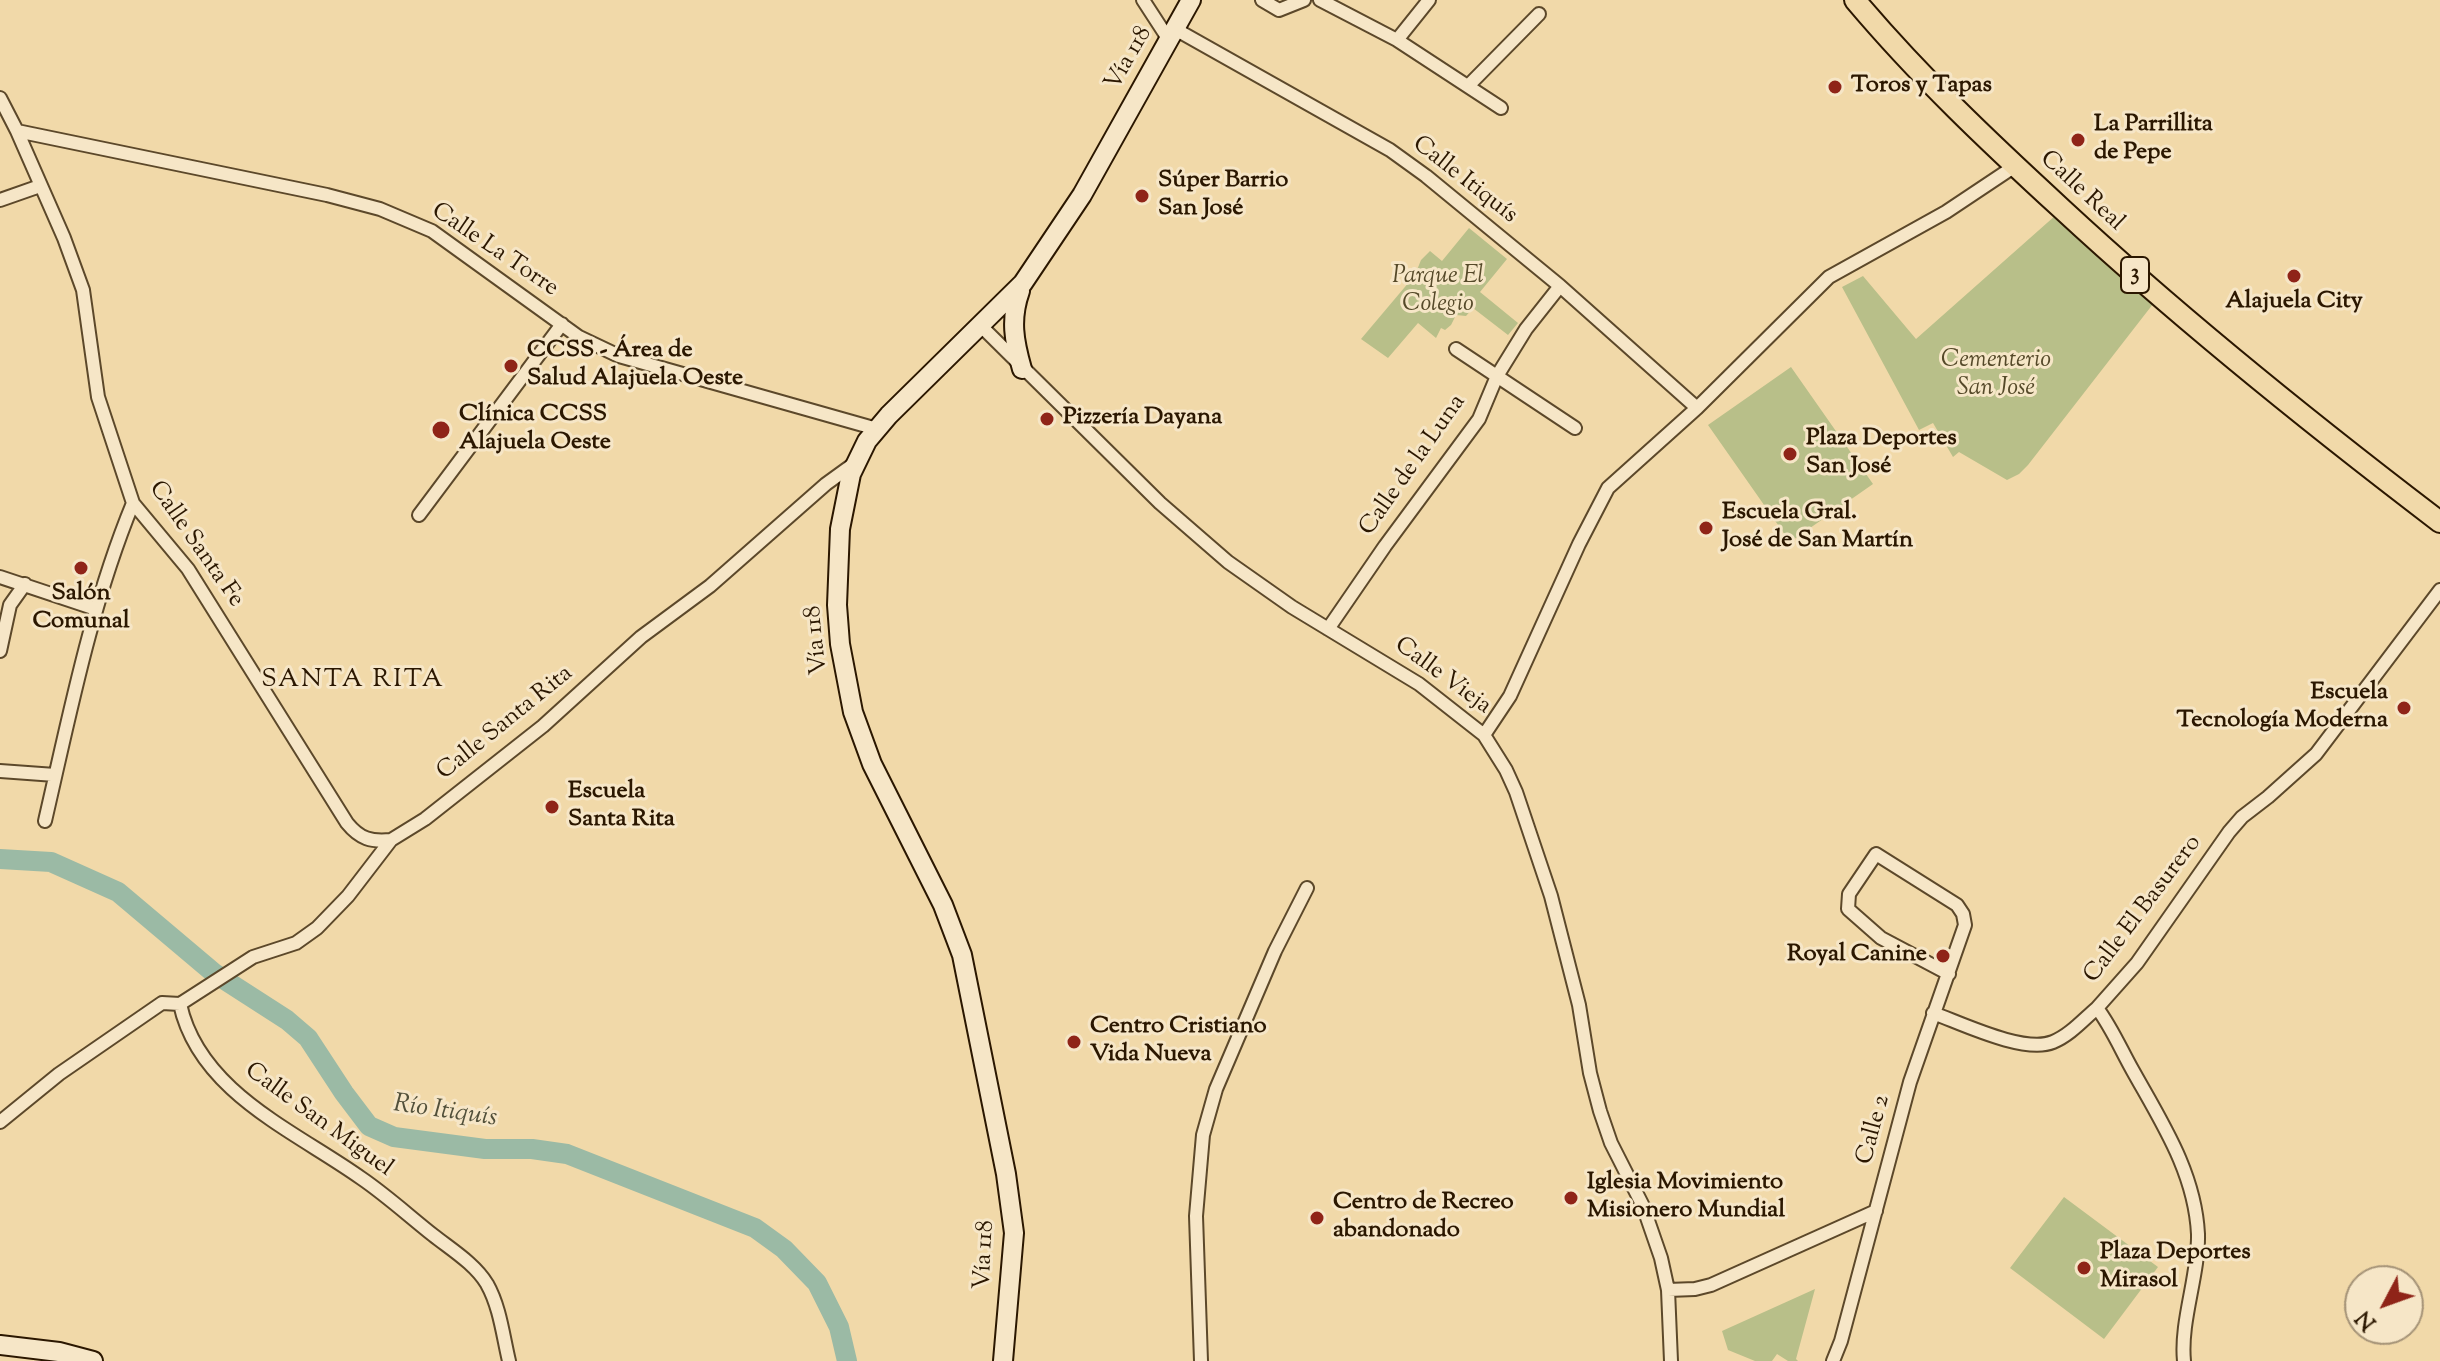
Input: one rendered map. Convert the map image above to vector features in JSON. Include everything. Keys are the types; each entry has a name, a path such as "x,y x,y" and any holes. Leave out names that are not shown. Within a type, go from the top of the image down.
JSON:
{"main road":[{"name":"Vía 118","path":"1003,1361 1014,1233 1012,1206 962,955 943,905 872,764 853,712 840,644 837,605 840,529 846,490 855,463 877,429 1023,283 1082,195 1131,102 1191,0"},
{"name":"Calle Real","path":"1855,0 1916,71 2015,166 2211,343 2440,522"},
{"path":"1022,369 1012,324 1023,283"},
{"path":"0,1345 93,1361"}],"street":[{"path":"1143,0 1172,34"},
{"path":"1262,0 1279,10 1304,0"},
{"path":"1320,0 1397,40 1501,108"},
{"path":"1397,40 1429,0"},
{"path":"1468,86 1539,14"},
{"name":"Calle Itiquís","path":"1172,34 1390,150 1560,286 1697,408"},
{"path":"0,98 17,131"},
{"name":"Calle Santa Fe","path":"17,131 83,290 98,397 133,503 188,569 347,823 366,840 391,840"},
{"name":"Calle La Torre","path":"17,131 327,195 380,209 432,231 579,337 619,356 877,429"},
{"path":"1484,735 1510,696 1608,488 1697,408 1829,277 1946,212 2015,166"},
{"path":"0,200 40,186"},
{"name":"Calle de la Luna","path":"1328,629 1479,419 1497,376 1526,329 1560,286"},
{"path":"419,515 562,324"},
{"name":"Calle Vieja","path":"981,326 1191,532 1228,562 1328,629 1419,684 1484,735 1516,792 1543,872 1579,1005 1590,1073 1600,1111 1611,1143 1654,1234 1668,1290 1671,1361"},
{"path":"1456,349 1575,428"},
{"name":"Calle Santa Rita","path":"180,1004 253,957 296,943 317,928 348,896 391,840 425,819 543,726 641,637 710,586 826,484 855,463"},
{"path":"45,821 108,565 133,503"},
{"path":"0,577 96,609"},
{"path":"0,651 10,605 25,584"},
{"name":"Calle El Basurero","path":"2184,1361 2198,1235 2194,1201 2177,1150 2112,1029 2097,1008 2137,963 2229,832 2242,817 2316,754 2440,590"},
{"path":"0,771 55,775"},
{"name":"Calle 2","path":"1833,1361 1910,1082 1933,1013 1949,974 1965,925 1957,905 1876,854 1849,894 1848,909 1881,938 1949,974"},
{"path":"1201,1361 1196,1216 1203,1135 1216,1089 1275,951 1307,888"},
{"path":"0,1122 59,1074 162,1003 180,1004"},
{"name":"Calle San Miguel","path":"180,1004 184,1022 202,1056 219,1076 280,1126 362,1178 479,1272 494,1301 509,1361"},
{"path":"1933,1013 2031,1046 2049,1044 2064,1036 2097,1008"},
{"path":"1668,1290 1711,1285 1876,1211"}],"green space":[{"name":"Cementerio San José","path":"2056,215 2153,304 2028,465 2007,480 1959,452 1953,457 1933,423 1919,430 1842,287 1863,276 1916,339"},
{"name":"Parque El Colegio","path":"1469,228 1507,259 1480,292 1518,323 1508,335 1473,308 1466,316 1456,315 1451,325 1445,330 1441,328 1436,338 1418,323 1388,358 1361,339 1415,275 1421,260 1430,251 1442,261"},
{"name":"Plaza Deportes San José","path":"1791,367 1873,484 1790,542 1708,425"},
{"name":"Plaza Deportes Mirasol","path":"2064,1197 2158,1267 2104,1339 2010,1268"},
{"path":"1815,1289 1796,1359 1798,1361 1788,1361 1777,1354 1772,1361 1755,1361 1728,1350 1722,1331"}],"waterway":[{"name":"Río Itiquís","path":"0,859 51,862 118,892 214,973 287,1020 308,1038 369,1126 394,1137 485,1149 532,1149 567,1154 755,1228 784,1249 817,1283 839,1327 847,1361"}],"place":[{"name":"Toros y Tapas","path":"1835,87"},
{"name":"La Parrillita de Pepe","path":"2078,140"},
{"name":"Súper Barrio San José","path":"1142,196"},
{"name":"Alajuela City","path":"2294,276"},
{"name":"CCSS - Área de Salud Alajuela Oeste","path":"511,366"},
{"name":"Pizzería Dayana","path":"1047,419"},
{"name":"Clínica CCSS Alajuela Oeste","path":"441,430"},
{"name":"Plaza Deportes San José","path":"1790,454"},
{"name":"Escuela Gral. José de San Martín","path":"1706,528"},
{"name":"Salón Comunal","path":"81,568"},
{"name":"Escuela Tecnología Moderna","path":"2404,708"},
{"name":"Escuela Santa Rita","path":"552,807"},
{"name":"Royal Canine","path":"1943,956"},
{"name":"Centro Cristiano Vida Nueva","path":"1074,1042"},
{"name":"Iglesia Movimiento Misionero Mundial","path":"1571,1198"},
{"name":"Centro de Recreo abandonado","path":"1317,1218"},
{"name":"Plaza Deportes Mirasol","path":"2084,1268"}],"district":[{"name":"SANTA RITA","path":"353,682"}]}
